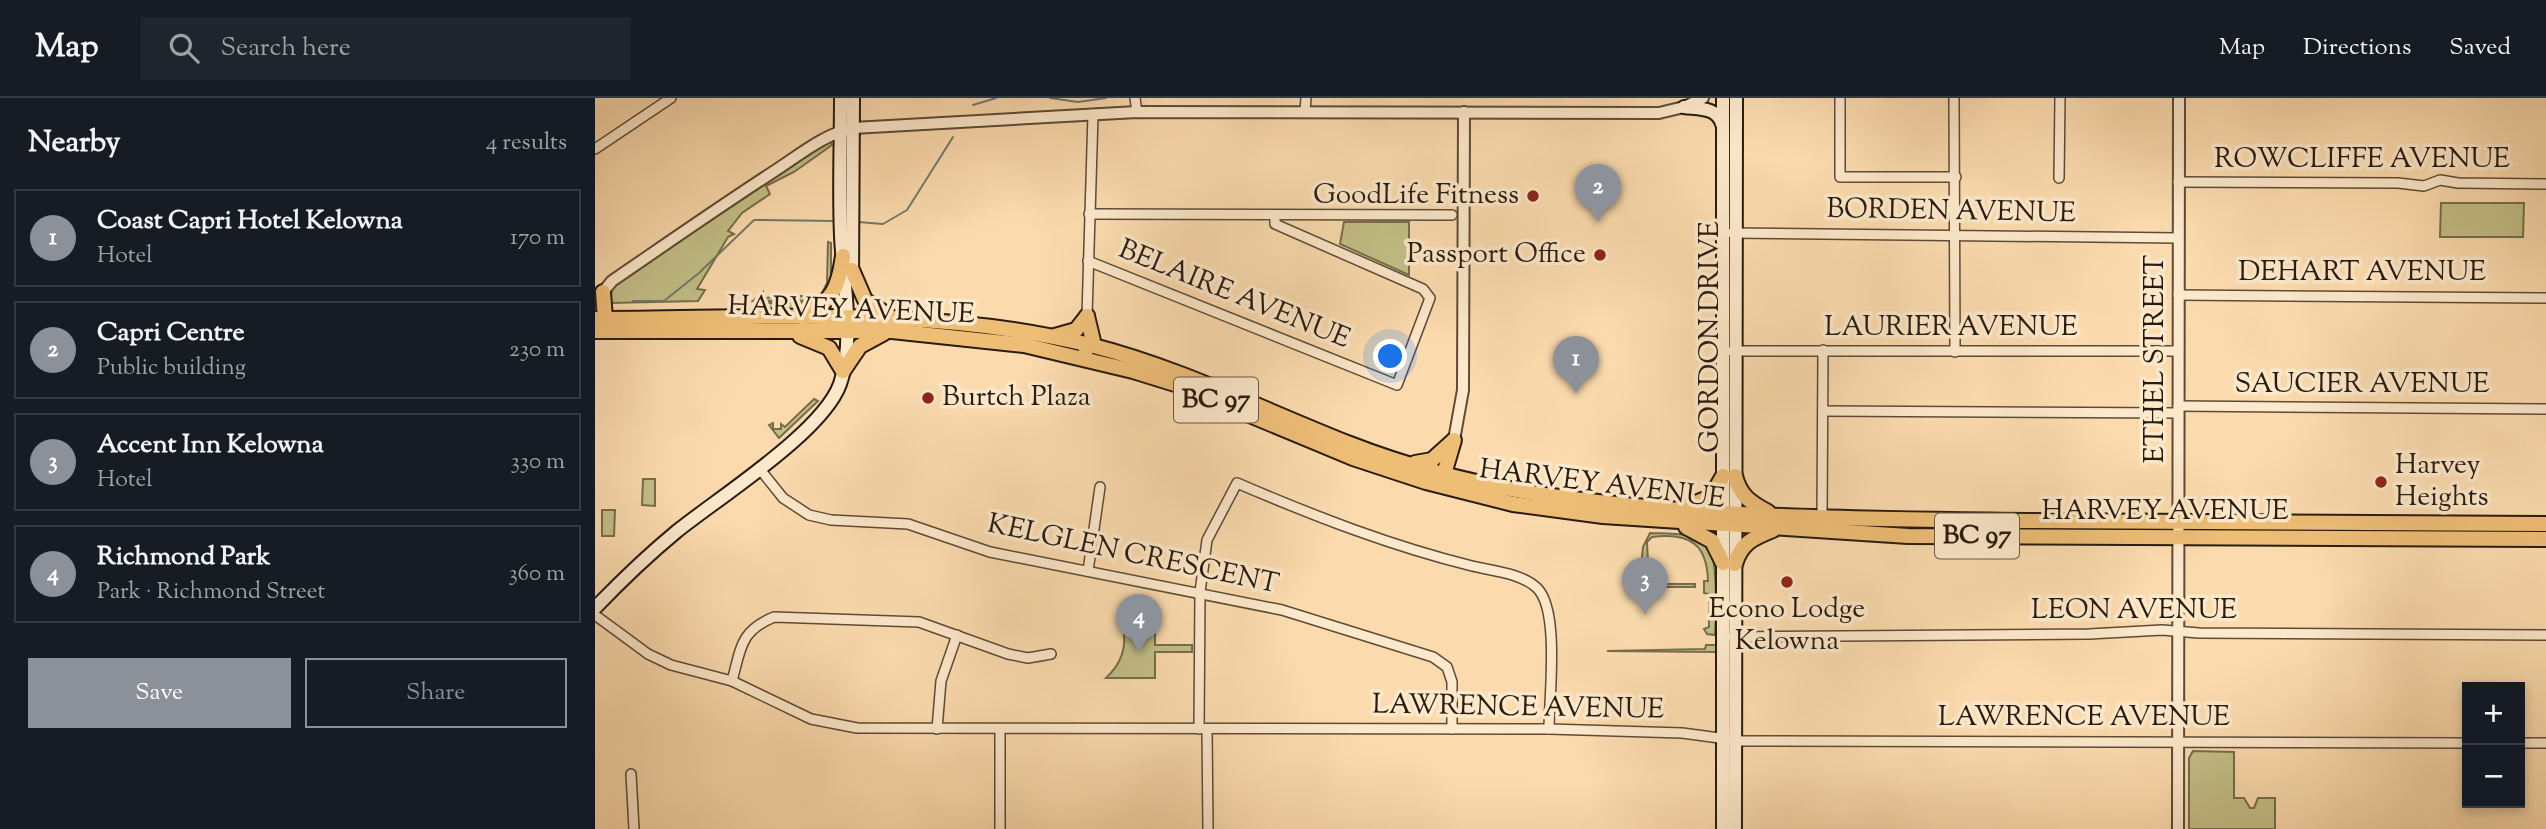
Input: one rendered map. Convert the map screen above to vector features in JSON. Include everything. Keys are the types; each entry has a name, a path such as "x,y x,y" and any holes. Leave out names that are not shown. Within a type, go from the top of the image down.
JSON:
{"highway":[{"path":"804,318 825,303 836,289 843,256"},
{"path":"785,331 818,341 829,348 843,371 860,346 892,325 865,300 852,270"},
{"path":"597,324 599,298"},
{"path":"1052,337 1076,330 1087,316"},
{"path":"1075,356 1091,346 1092,332 1087,316"},
{"name":"HARVEY AVENUE","path":"597,324 804,318 846,324 997,327 1091,346 1201,380 1355,446 1444,474 1556,496 1677,515"},
{"name":"HARVEY AVENUE","path":"597,324 785,331 846,324"},
{"name":"HARVEY AVENUE","path":"892,325 999,340 1075,356 1175,384 1321,446 1426,482 1513,504 1729,519 1908,536 2546,524"},
{"path":"1412,464 1432,460 1442,454 1454,440"},
{"path":"1426,482 1444,474 1454,440"},
{"path":"1454,440 1460,463 1478,481"},
{"path":"1729,476 1745,498 1775,523 1745,542 1729,564 1711,541 1677,515 1710,497 1729,476"},
{"name":"HARVEY AVENUE","path":"1775,523 1822,519 2546,539"}],"main road":[{"path":"841,98 847,129"},
{"path":"846,324 851,305 852,270 847,236 847,129 853,98"},
{"name":"GORDON DRIVE","path":"1723,98 1730,233"},
{"name":"GORDON DRIVE","path":"1723,829 1729,740 1730,233 1736,98"},
{"path":"1684,107 1712,111 1720,118 1723,131"},
{"path":"595,608 625,576 675,533 759,468 828,407 843,371 846,324 843,256 847,236"},
{"name":"GORDON DRIVE","path":"1729,740 1735,829"}],"street":[{"path":"650,98 657,108"},
{"path":"595,149 671,98"},
{"path":"1135,98 1137,112"},
{"path":"1305,111 1306,98"},
{"path":"599,298 612,281 730,200 847,129 1137,112 1658,113 1684,107 1703,98"},
{"path":"1840,98 1840,177 1956,177"},
{"path":"1954,98 1955,352"},
{"path":"2059,178 2060,98"},
{"name":"ETHEL STREET","path":"2178,829 2179,98"},
{"path":"1454,440 1463,390 1464,112"},
{"path":"1087,316 1093,114"},
{"name":"ROWCLIFFE AVENUE","path":"2178,182 2405,183 2424,186 2439,180 2458,183 2546,184"},
{"path":"1089,214 1452,215"},
{"name":"BELAIRE AVENUE","path":"1088,261 1397,384 1430,298 1423,289 1275,224 1275,216"},
{"name":"BORDEN AVENUE","path":"1730,233 2178,238"},
{"name":"DEHART AVENUE","path":"2178,295 2546,298"},
{"path":"1822,519 1823,350"},
{"name":"LAURIER AVENUE","path":"1730,351 2178,351"},
{"name":"SAUCIER AVENUE","path":"1823,411 2546,409"},
{"name":"KELGLEN CRESCENT","path":"759,468 783,498 809,515 831,520 908,524 990,552 1282,610 1433,657 1447,667 1452,682 1453,729"},
{"path":"1208,829 1201,592 1207,540 1237,483 1342,527 1433,556 1519,578 1538,589 1547,607 1550,627 1549,729"},
{"path":"1088,571 1100,487"},
{"name":"LAWRENCE AVENUE","path":"595,615 648,654 671,665 733,681 811,719 834,726 936,729 1549,729 1682,733 1729,740 2462,743"},
{"path":"733,681 744,638 757,624 774,617 919,622 1008,654 1028,658 1051,654"},
{"name":"LEON AVENUE","path":"1729,637 2177,630 2546,635"},
{"path":"936,729 941,681 957,635"},
{"path":"999,729 1000,829"},
{"path":"2525,743 2546,743"},
{"path":"631,774 634,829"}],"shaded area":[{"path":"830,141 832,145 794,172 766,186 770,194 742,213 728,231 734,234 728,237 697,289 705,290 698,301 610,303 612,286"},
{"path":"2441,203 2524,203 2523,237 2440,237"},
{"path":"1344,222 1409,222 1409,275 1340,244"},
{"path":"828,242 831,243 831,281 820,301 753,301 763,292 763,298 821,295 827,283"},
{"path":"754,303 817,303 803,308 786,309"},
{"path":"814,399 818,401 779,438 769,425 773,423 773,429 781,429 781,424 785,427"},
{"path":"643,479 655,479 655,506 642,505"},
{"path":"602,510 615,510 614,536 602,536"},
{"path":"1650,533 1689,536 1708,545 1715,573 1715,635 1707,634 1704,629 1709,627 1709,594 1704,593 1704,581 1708,581 1707,569 1700,550 1687,539 1652,537 1647,542 1648,563 1641,568 1643,547"},
{"path":"1641,580 1644,584 1695,584 1695,587 1647,587 1647,593 1642,588"},
{"path":"1123,625 1155,634 1155,645 1192,645 1192,652 1155,652 1155,678 1106,678 1122,654"},
{"path":"1706,645 1716,645 1716,652 1607,651 1705,649"},
{"path":"2193,751 2234,752 2234,798 2244,798 2250,808 2254,808 2258,798 2275,798 2275,829 2189,829 2189,758"}],"waterway":[{"path":"973,105 996,98"},
{"path":"1050,98 1078,102 1106,98"},
{"path":"858,222 883,224 907,210 953,137"},
{"path":"633,301 664,301 699,273 754,220 835,221"}],"place":[{"name":"GoodLife Fitness","path":"1533,196"},
{"name":"Capri Centre","path":"1598,222"},
{"name":"Passport Office","path":"1600,255"},
{"name":"Coast Capri Hotel Kelowna","path":"1576,394"},
{"name":"Burtch Plaza","path":"928,398"},
{"name":"Harvey Heights","path":"2381,482"},
{"name":"Econo Lodge Kelowna","path":"1787,582"},
{"name":"Accent Inn Kelowna","path":"1645,615"},
{"name":"Richmond Park","path":"1139,652"}]}
